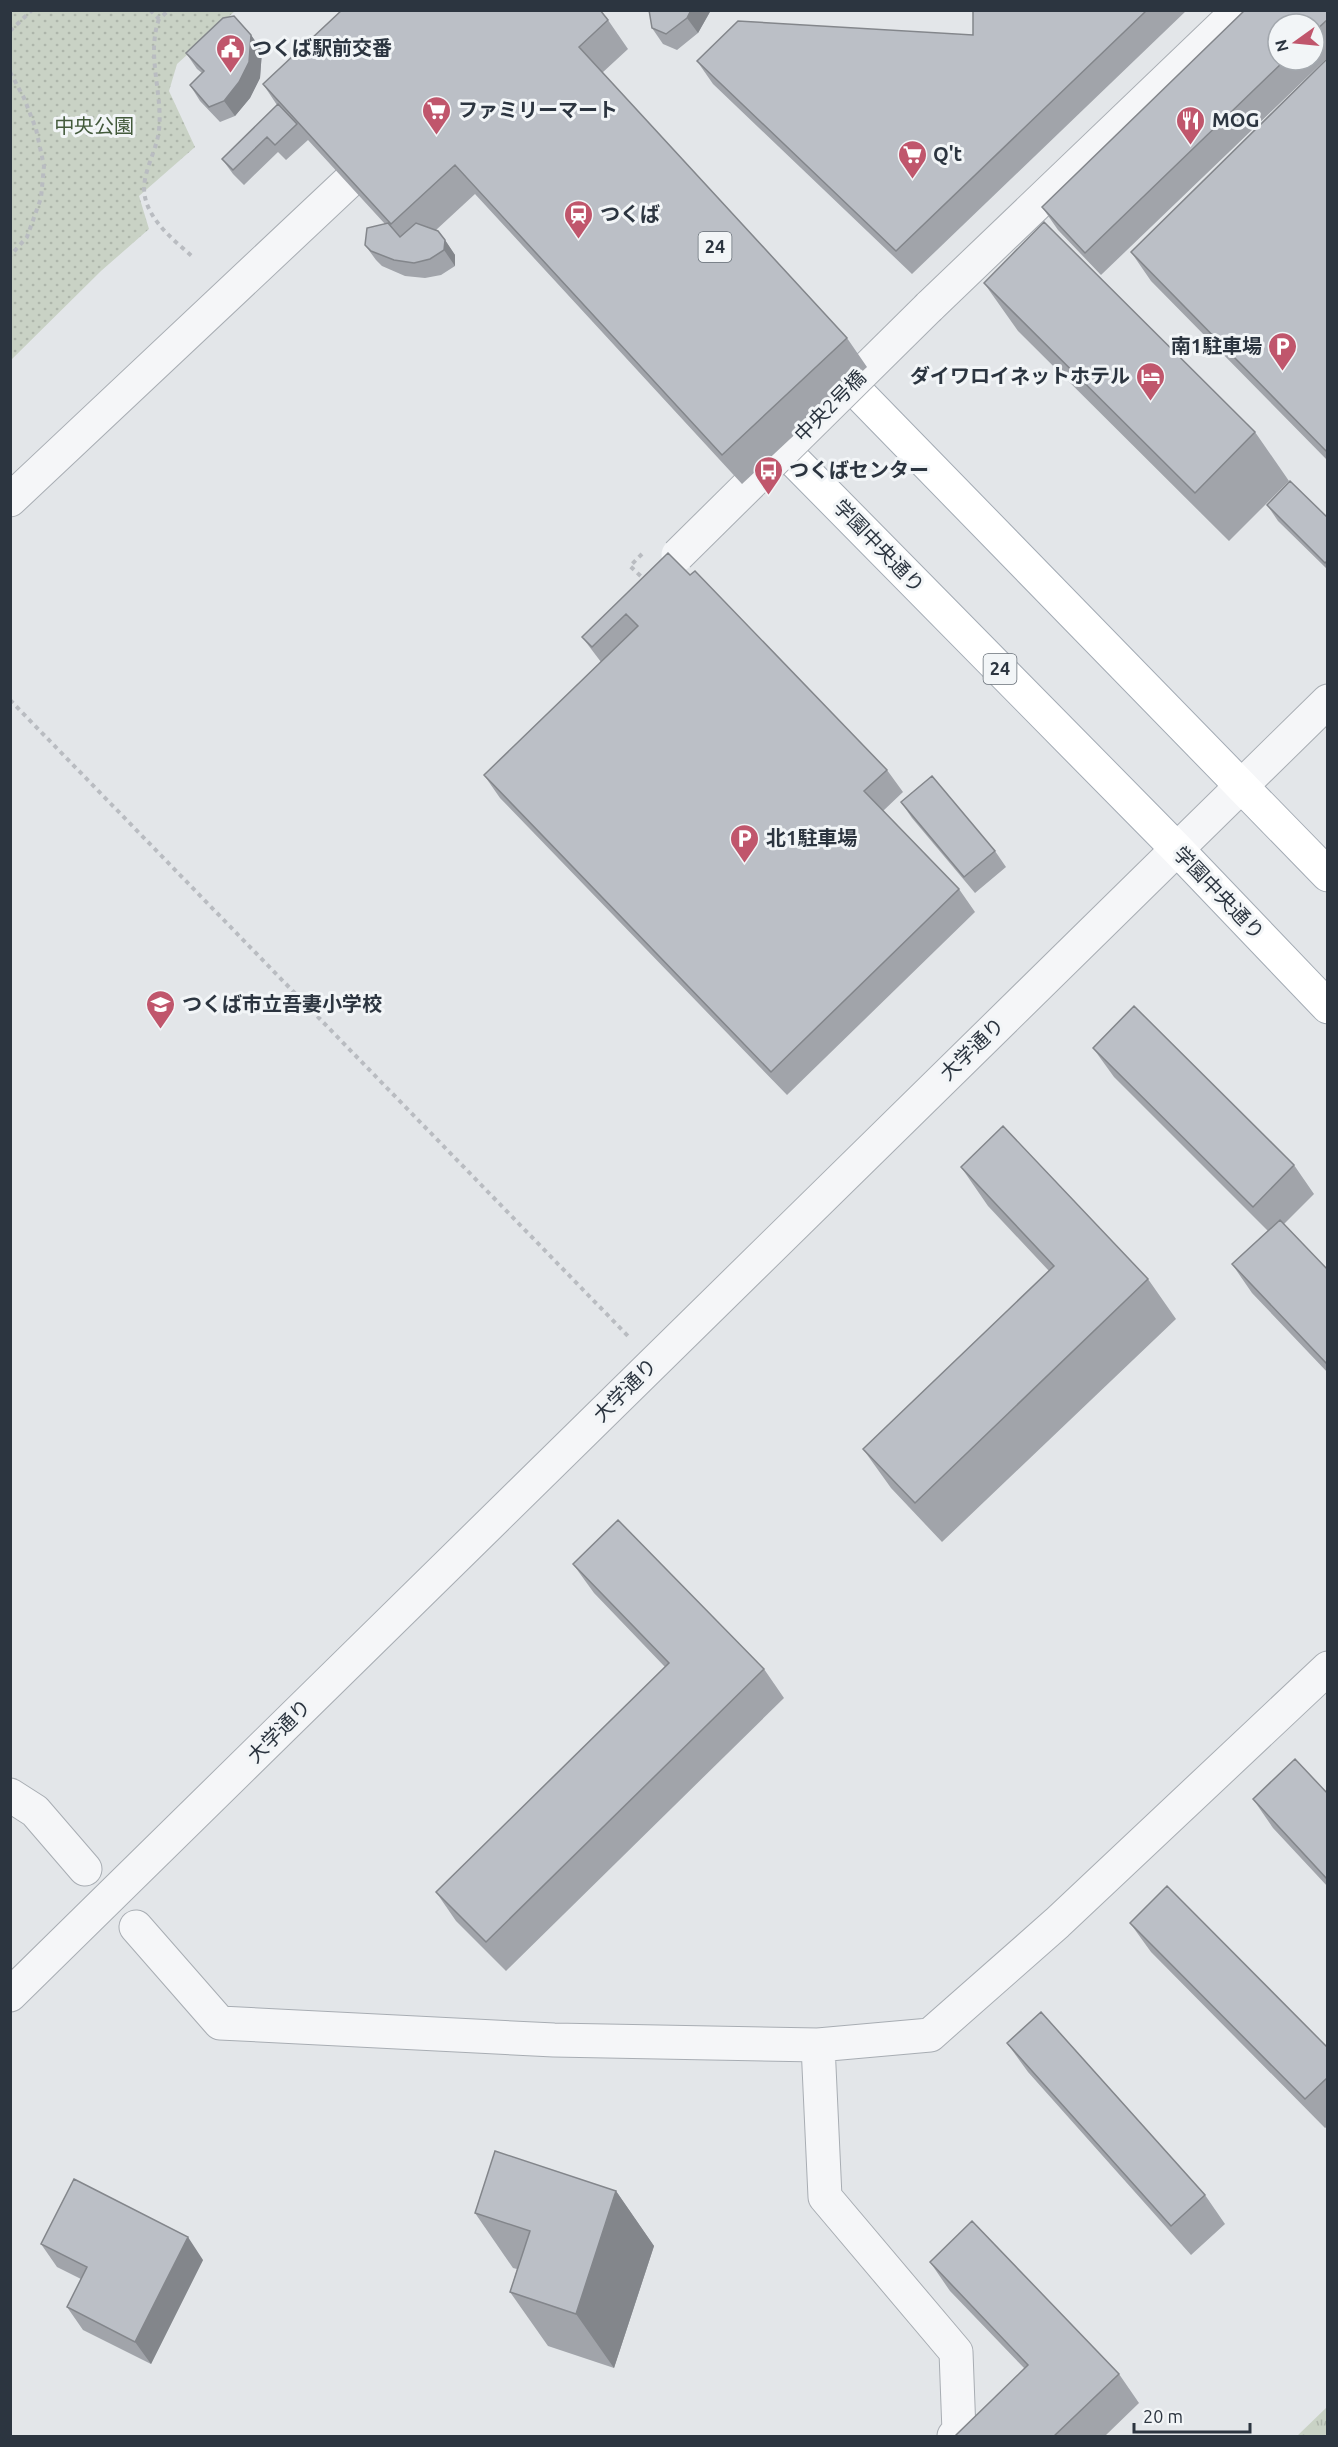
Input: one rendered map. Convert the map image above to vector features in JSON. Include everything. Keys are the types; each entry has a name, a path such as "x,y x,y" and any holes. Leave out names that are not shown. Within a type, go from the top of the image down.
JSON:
{"main road":[{"path":"810,343 1328,875"},
{"name":"学園中央通り","path":"741,407 1176,848 1328,1007"}],"street":[{"name":"中央2号橋","path":"667,566 929,307 1239,10"},
{"path":"10,500 402,131"},
{"name":"大学通り","path":"10,1995 1328,701"},
{"path":"136,1927 220,2023 554,2040 818,2045 930,2035 1057,1923 1328,1668"},
{"path":"10,1795 34,1811 85,1869"},
{"path":"818,2045 825,2197 956,2352 959,2433 954,2436"}],"path":[{"path":"10,31 32,10"},
{"path":"150,10 159,19"},
{"path":"169,10 159,19 153,35 160,128 146,178 144,196 164,230 194,258"},
{"path":"10,72 24,98 36,129 44,166 41,198 27,237 10,256"},
{"path":"10,700 628,1337"}],"green space":[{"name":"中央公園","path":"11,11 235,11 177,64 169,91 195,147 139,196 149,229 101,271 11,360"},
{"path":"1327,2407 1327,2436 1297,2436"}],"building":[{"path":"342,10 600,10 608,20 579,47 847,338 722,455 455,165 391,224 263,84"},
{"path":"649,10 691,10 687,18 666,34 652,28"},
{"name":"Q't","path":"973,10 1147,10 896,251 697,61 738,21 973,35"},
{"path":"1245,10 1328,10 1326,21 1326,12 1266,12 1266,72 1273,72 1085,253 1042,207"},
{"path":"234,16 251,35 249,62 239,82 224,101 209,107 190,85 204,71 186,53 223,18"},
{"name":"南1駐車場","path":"1328,58 1328,453 1131,252 1314,72 1326,72"},
{"path":"278,104 297,124 275,145 267,137 233,170 222,159"},
{"path":"1044,222 1255,432 1195,493 984,283"},
{"path":"388,223 400,237 416,223 438,231 445,240 444,250 430,259 414,263 394,260 371,251 365,245 367,228"},
{"path":"1290,481 1328,518 1328,560 1325,563 1267,505"},
{"name":"北1駐車場","path":"668,553 690,575 695,571 887,770 864,791 959,889 771,1072 484,775 638,626 626,614 592,647 582,637"},
{"path":"932,776 995,851 964,877 901,802"},
{"path":"1134,1006 1294,1165 1253,1207 1093,1048"},
{"path":"1003,1126 1148,1279 915,1503 863,1449 1054,1266 961,1167"},
{"path":"1280,1220 1328,1270 1328,1365 1232,1264"},
{"path":"618,1520 764,1669 486,1942 436,1892 669,1663 573,1564"},
{"path":"1295,1759 1328,1794 1328,1880 1253,1799"},
{"path":"1167,1886 1328,2048 1328,2077 1305,2099 1130,1923"},
{"path":"1041,2012 1205,2195 1171,2226 1007,2043"},
{"path":"495,2151 616,2191 576,2314 510,2292 530,2231 475,2213"},
{"path":"74,2179 188,2237 135,2342 67,2307 87,2267 41,2244"},
{"path":"972,2221 1119,2374 1054,2436 955,2436 1028,2365 930,2262"}],"place":[{"name":"つくば駅前交番","path":"231,74"},
{"name":"ファミリーマート","path":"437,136"},
{"name":"MOG","path":"1191,146"},
{"name":"Q't","path":"912,180"},
{"name":"つくば","path":"579,240"},
{"name":"南1駐車場","path":"1283,372"},
{"name":"ダイワロイネットホテル","path":"1151,402"},
{"name":"つくばセンター","path":"768,496"},
{"name":"北1駐車場","path":"745,864"},
{"name":"つくば市立吾妻小学校","path":"161,1030"}]}
